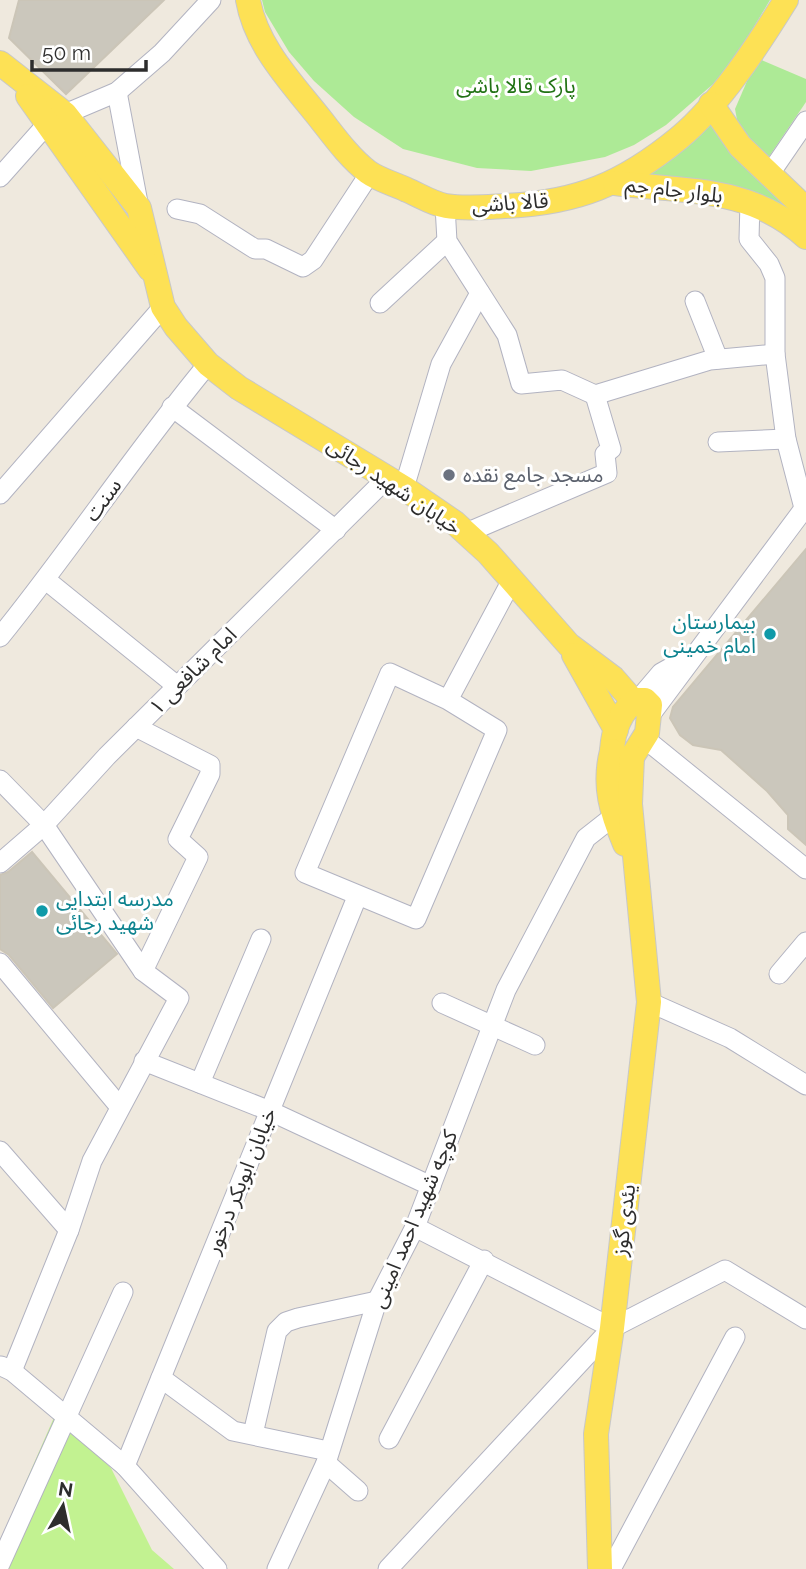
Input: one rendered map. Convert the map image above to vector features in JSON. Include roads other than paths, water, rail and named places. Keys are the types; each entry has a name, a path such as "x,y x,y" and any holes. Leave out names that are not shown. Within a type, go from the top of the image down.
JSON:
{"main road":[{"name":"قالا باشی","path":"248,0 252,20 275,61 342,147 370,173 445,206 529,205 577,197 615,183 681,136 764,36 786,0"},
{"path":"6,68 57,119"},
{"path":"710,104 740,146 806,209"},
{"name":"خیابان شهید رجائی","path":"57,119 139,208 163,307 176,327 208,364 239,388 395,483 466,533 569,645 614,678 633,728"},
{"name":"خیابان شهید رجائی","path":"57,119 115,221 157,278"},
{"name":"بلوار جام جم","path":"615,183 710,191 750,202 785,218 806,237"},
{"path":"115,221 128,218 139,208"},
{"path":"633,728 608,790 614,817 637,871"},
{"name":"یئدی گوز","path":"600,1569 596,1434 649,1002 629,786 633,728"}],"street":[{"path":"0,177 57,119 117,92 162,53 211,0"},
{"path":"117,92 139,208"},
{"path":"769,175 806,121"},
{"path":"177,208 200,214 256,249 266,249 303,267 313,260 370,173"},
{"path":"750,202 749,239 769,264 775,278 775,354 786,439 805,507 694,655 633,728 806,869"},
{"path":"445,206 447,241 507,335 521,384 562,380 595,395 718,359 775,354"},
{"path":"380,303 447,241"},
{"path":"395,483 441,364 480,293"},
{"path":"695,301 718,359"},
{"path":"0,494 163,307"},
{"name":"سنت","path":"0,636 46,580 172,407 208,364"},
{"path":"466,533 607,474 605,454 611,449 595,395"},
{"path":"172,407 336,530"},
{"path":"718,442 786,439"},
{"name":"امام شافعی ۱","path":"0,863 44,825 136,727 336,530 395,483"},
{"path":"46,580 177,687"},
{"path":"448,699 512,580"},
{"path":"390,673 448,699 497,730 416,919 357,897 305,873 390,673"},
{"path":"136,727 210,765 210,774 178,839 198,858 143,971"},
{"path":"0,780 44,825 143,971 179,998 92,1161 69,1230 6,1368 125,1466 218,1569"},
{"name":"کوچه شهید احمد امینی","path":"277,1569 327,1457 377,1301 415,1227 506,990 586,838 614,817"},
{"name":"خیابان ابوبکر درخور","path":"125,1466 357,897"},
{"path":"200,1083 261,939"},
{"path":"779,974 806,942"},
{"path":"0,963 119,1106"},
{"path":"649,1002 730,1038 806,1085"},
{"path":"442,1003 535,1045"},
{"path":"144,1061 270,1111 431,1186"},
{"path":"0,1151 69,1230"},
{"path":"415,1227 484,1260 611,1328"},
{"path":"389,1438 484,1260"},
{"path":"388,1569 611,1328 725,1270 806,1319"},
{"path":"0,1564 64,1417 123,1292"},
{"path":"253,1434 277,1331 286,1322 298,1318 377,1301"},
{"path":"611,1569 735,1337"},
{"path":"161,1378 233,1431 253,1434 327,1457 358,1490"}],"place":[{"name":"مسجد جامع نقده","path":"449,475"},
{"name":"بیمارستان امام خمینی","path":"770,634"},
{"name":"مدرسه ابتدایی شهید رجائی","path":"42,911"}],"park label":[{"name":"پارک قالا باشی","path":"516,86"}]}
